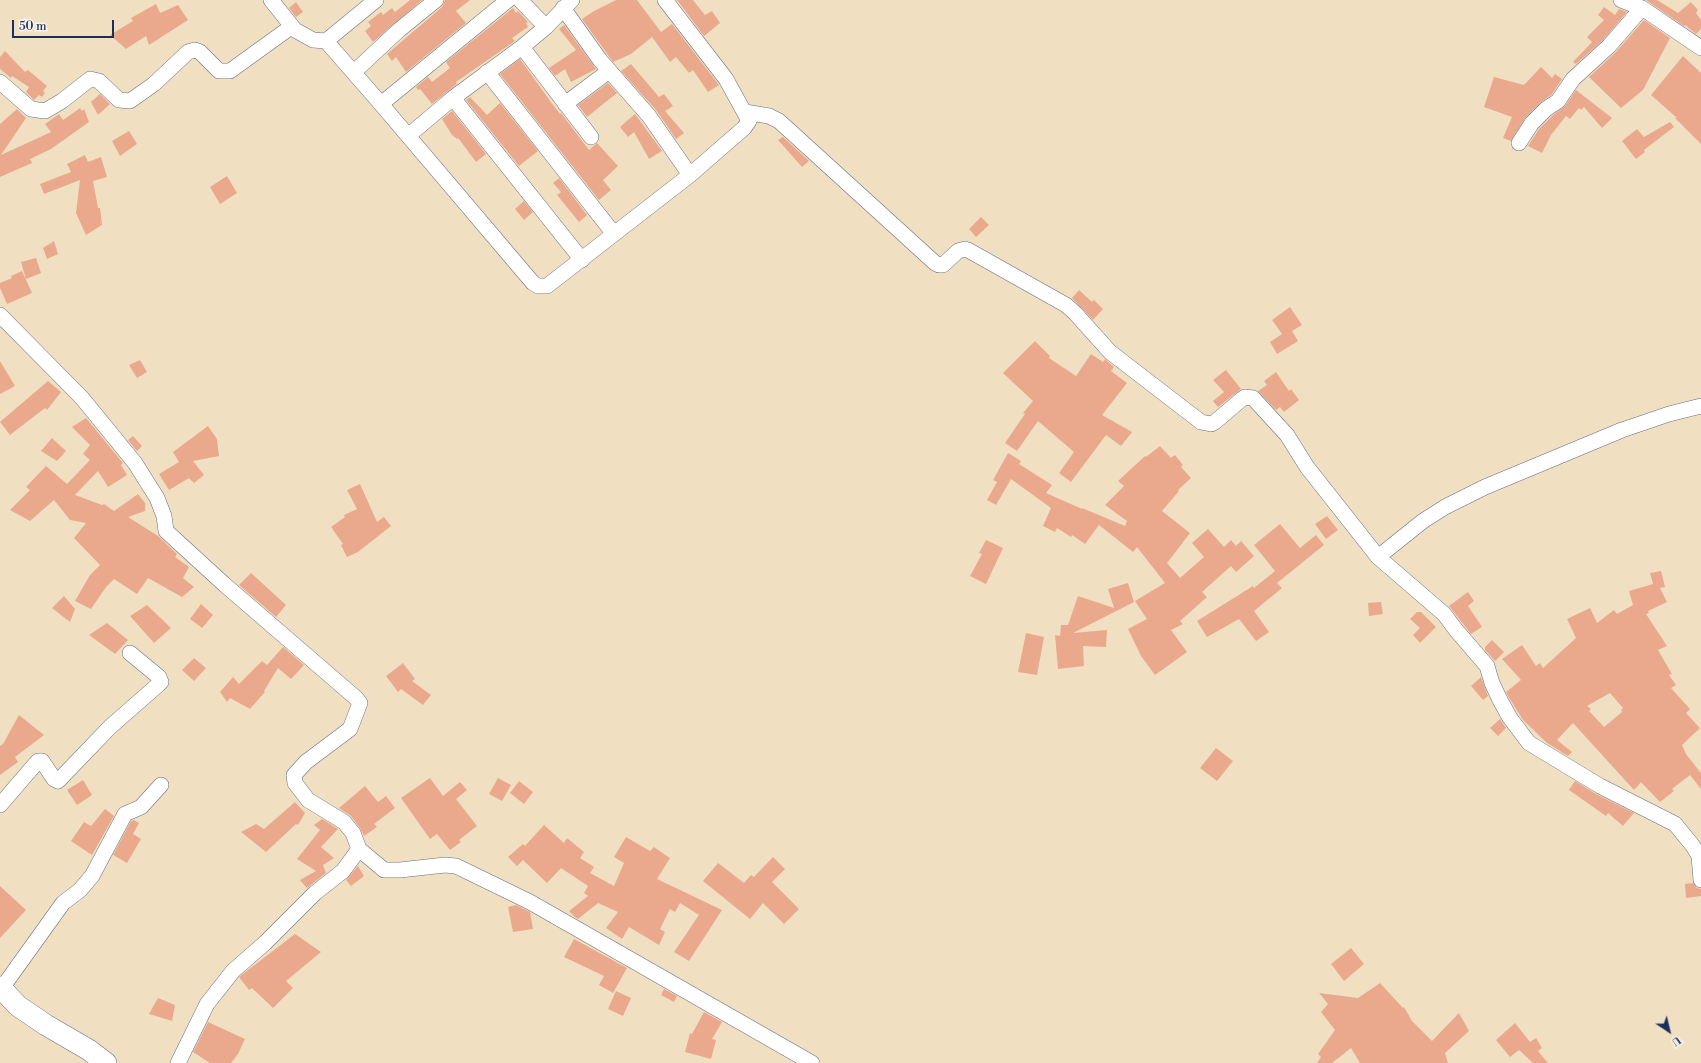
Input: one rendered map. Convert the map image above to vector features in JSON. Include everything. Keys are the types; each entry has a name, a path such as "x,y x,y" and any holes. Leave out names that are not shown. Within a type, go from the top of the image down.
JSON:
{"street":[{"path":"271,0 291,27 313,40 326,41 533,283 538,286 547,286 582,260 690,175 744,128 749,121 726,79 665,0"},
{"path":"326,41 376,0"},
{"path":"354,72 399,30 436,0"},
{"path":"381,104 508,0"},
{"path":"520,0 546,27"},
{"path":"1621,0 1642,8 1701,48"},
{"path":"408,136 453,98 522,47 546,27 567,4 609,71 649,116 690,175"},
{"path":"1519,142 1532,123 1546,109 1558,101 1573,79 1609,46 1642,8"},
{"path":"0,82 31,110 45,111 62,101 90,79 99,81 119,100 130,100 154,84 188,52 195,50 200,52 219,71 230,71 291,27"},
{"path":"522,47 591,137"},
{"path":"565,104 609,71"},
{"path":"487,72 614,234"},
{"path":"453,98 582,260"},
{"path":"745,112 769,116 778,120 938,266 943,265 958,251 965,249 1066,305 1110,352 1201,422 1211,424 1245,397 1253,398 1287,435 1307,467 1378,557 1444,614 1487,666 1492,683 1500,700 1510,718 1529,744 1600,786 1675,824 1700,857 1701,880"},
{"path":"2,320 82,398 135,463 157,498 164,516 166,531 225,585 360,703 350,729 306,762 294,775 295,783 308,800 344,822 353,833 359,849 384,870 400,870 445,865 456,866 530,902 812,1063"},
{"path":"1378,557 1402,537 1440,511 1486,487 1622,430 1681,410 1701,406"},
{"path":"0,805 38,761 42,761 54,779 58,781 110,727 161,682 159,677 130,653"},
{"path":"106,1063 89,1050 46,1025 18,1006 1,988 63,903 80,890 92,876 125,814 141,807 161,784"},
{"path":"178,1063 207,1004 233,971 265,943 315,893 343,870 359,849"}],"building":[{"path":"410,0 422,0 373,42 365,31 371,26 368,22 381,12 383,15 392,8 395,12"},
{"path":"445,0 470,0 456,11 466,23 406,72 396,57 392,61 387,54 442,7"},
{"path":"616,0 637,0 661,32 672,24 719,85 708,92 693,70 689,73 676,57 670,62 652,37 631,54 613,62 582,19"},
{"path":"677,0 693,0 705,15 712,11 720,23 704,36"},
{"path":"1646,0 1657,0 1678,13 1691,2 1698,10 1696,13 1701,20 1701,29 1696,34 1685,25 1684,26"},
{"path":"296,2 303,12 296,17 289,8"},
{"path":"156,4 160,13 178,5 188,20 149,45 146,36 126,49 110,35 133,21 131,18"},
{"path":"1604,7 1615,15 1619,9 1627,12 1603,40 1576,64 1573,62 1592,42 1587,37 1604,20 1598,15"},
{"path":"513,8 516,13 518,11 528,22 526,23 528,27 512,38 515,41 456,82 457,84 432,104 420,89 418,90 416,87 428,77 432,82 450,68 446,62"},
{"path":"1644,20 1670,38 1643,90 1621,108 1589,77 1616,52"},
{"path":"564,25 596,69 571,82 565,69 555,76 549,68 576,50 559,29"},
{"path":"5,51 25,72 28,70 47,86 43,91 45,93 42,97 39,95 34,100 26,92 29,87 12,76 11,78 0,69 0,57"},
{"path":"1683,56 1701,73 1701,144 1675,118 1677,118 1651,95"},
{"path":"520,59 553,105 560,114 561,113 589,150 597,143 618,166 603,180 611,190 599,200 500,74"},
{"path":"631,64 659,97 664,94 673,106 665,111 684,133 676,139 656,110 621,71"},
{"path":"1541,67 1552,78 1555,74 1562,79 1552,94 1540,103 1526,117 1511,141 1503,138 1512,117 1484,107 1494,77 1524,85"},
{"path":"608,83 617,93 587,117 578,105"},
{"path":"1576,90 1612,118 1602,128 1584,107 1581,110 1579,108 1570,119 1566,116 1551,135 1542,153 1528,146 1539,129 1565,106"},
{"path":"100,94 110,104 98,115 91,102"},
{"path":"470,97 487,115 500,103 538,151 519,166 466,100"},
{"path":"80,108 82,111 84,109 89,122 51,149 30,159 32,163 0,177 0,124 17,109 26,118 1,155 51,132 45,124 59,114 63,120"},
{"path":"452,111 486,154 476,162 458,138 457,139 452,135 442,119"},
{"path":"635,114 662,151 649,159 634,132 628,137 620,127"},
{"path":"1670,122 1674,127 1644,150 1645,152 1636,159 1622,141 1637,129 1644,137"},
{"path":"129,131 137,144 120,156 112,141"},
{"path":"783,137 809,161 802,167 778,140"},
{"path":"85,155 88,162 101,157 107,177 93,181 98,208 100,208 102,225 86,235 76,213 80,180 44,194 40,184 71,172 67,164"},
{"path":"227,176 237,193 220,204 210,187"},
{"path":"559,178 587,215 579,222 557,195 561,192 553,183"},
{"path":"524,201 533,212 524,220 515,209"},
{"path":"981,217 989,225 976,237 969,229"},
{"path":"54,241 58,254 47,259 43,248"},
{"path":"36,258 41,273 26,279 21,262"},
{"path":"22,271 32,293 7,304 0,288 0,283 12,278 11,276"},
{"path":"1079,290 1092,302 1094,300 1103,309 1093,320 1072,298"},
{"path":"1290,307 1302,325 1292,331 1298,341 1277,354 1270,342 1282,334 1272,320"},
{"path":"1035,341 1050,356 1049,358 1076,376 1091,354 1103,362 1105,359 1114,367 1111,371 1127,383 1102,415 1132,432 1121,446 1106,435 1071,482 1059,473 1074,452 1038,421 1017,451 1005,443 1025,414 1023,413 1033,401 1003,373"},
{"path":"140,360 147,372 137,378 129,365"},
{"path":"0,361 15,386 0,394"},
{"path":"1226,370 1241,389 1218,407 1213,401 1224,392 1213,380"},
{"path":"1276,372 1289,391 1291,389 1299,400 1284,412 1280,407 1276,410 1258,391 1267,385 1264,381"},
{"path":"48,381 61,392 47,410 45,408 10,435 0,422"},
{"path":"86,418 123,463 121,465 127,475 108,487 98,471 75,495 102,505 104,504 114,511 138,494 145,503 145,511 128,517 158,536 177,554 175,557 189,567 183,578 194,587 182,597 148,578 137,594 114,579 106,587 91,609 75,601 90,575 100,565 74,538 86,523 70,520 54,500 30,521 10,510 30,490 26,487 46,466 67,484 90,460 83,454 90,445 72,427"},
{"path":"208,426 217,439 219,456 193,461 204,475 194,483 189,478 169,490 159,474 179,462 173,452"},
{"path":"133,436 142,446 137,451 128,440"},
{"path":"52,438 66,451 57,461 41,451"},
{"path":"1160,446 1171,458 1175,455 1183,465 1181,467 1191,478 1178,490 1179,491 1162,511 1190,533 1167,563 1180,578 1204,557 1192,543 1208,529 1224,547 1231,540 1236,546 1241,541 1254,556 1236,572 1231,566 1202,592 1207,597 1180,621 1183,624 1171,630 1187,652 1155,675 1141,656 1128,629 1147,619 1135,601 1165,583 1137,547 1133,552 1099,525 1085,544 1072,535 1071,537 1057,528 1055,532 1043,526 1051,508 1011,479 996,505 987,500 997,482 993,480 1008,453 1021,461 1019,464 1052,485 1046,493 1125,526 1127,521 1105,505 1124,486 1118,481 1145,456 1146,457"},
{"path":"360,484 377,522 384,517 391,526 358,552 347,557 341,545 343,544 331,527 345,517 344,515 357,509 347,490"},
{"path":"1327,516 1338,530 1326,539 1315,524"},
{"path":"1280,524 1300,548 1316,535 1324,545 1277,583 1282,588 1254,611 1269,632 1256,641 1239,619 1207,637 1197,621 1253,586 1254,588 1275,571 1254,545"},
{"path":"986,540 1003,548 986,584 970,576 982,554 979,553"},
{"path":"1661,571 1665,587 1660,588 1667,602 1648,611 1649,613 1646,614 1667,646 1658,650 1672,674 1669,675 1676,685 1671,688 1690,709 1686,713 1700,728 1682,745 1686,754 1701,773 1701,789 1690,775 1672,789 1674,791 1660,802 1641,782 1634,790 1573,723 1557,740 1572,752 1568,756 1547,743 1523,720 1508,696 1506,692 1521,680 1502,659 1522,645 1536,666 1540,663 1543,668 1576,638 1567,619 1590,608 1597,623 1614,610 1617,614 1633,605 1629,591 1653,584 1650,573","holes":["1610,693 1623,708 1621,710 1622,712 1604,727 1589,711 1591,709 1587,706"]},
{"path":"251,573 286,605 276,617 239,585"},
{"path":"1128,583 1134,602 1073,633 1107,630 1106,647 1083,646 1084,666 1058,669 1055,635 1060,636 1061,625 1068,625 1078,596 1114,608 1108,589"},
{"path":"1468,592 1474,601 1468,606 1482,627 1471,634 1449,606"},
{"path":"64,596 75,609 70,622 52,608"},
{"path":"1381,602 1383,614 1369,616 1368,603"},
{"path":"201,604 213,615 202,628 190,619"},
{"path":"147,605 171,628 154,643 130,616"},
{"path":"1417,612 1421,612 1436,627 1420,643 1413,635 1420,628 1410,619"},
{"path":"107,623 128,640 115,654 89,635"},
{"path":"1026,633 1044,637 1037,675 1018,672"},
{"path":"1492,640 1504,652 1495,661 1485,650 1485,647"},
{"path":"283,647 304,665 291,679 278,668 264,691 265,692 250,709 230,698 227,702 220,692 233,677 239,684 262,661 267,665"},
{"path":"194,658 206,668 194,681 182,670"},
{"path":"403,663 415,679 412,681 431,695 423,705 401,689 398,692 386,676"},
{"path":"1481,677 1488,696 1483,700 1471,686"},
{"path":"19,715 44,735 15,757 18,762 0,775 0,746 3,744"},
{"path":"1500,719 1506,728 1498,736 1490,728"},
{"path":"1216,748 1233,761 1217,781 1200,768"},
{"path":"430,778 443,796 460,782 467,790 456,799 477,826 459,840 461,842 450,850 437,834 430,839 401,798"},
{"path":"498,778 511,785 502,801 489,794"},
{"path":"83,780 92,795 77,805 67,790"},
{"path":"519,781 533,792 524,804 510,793"},
{"path":"1575,781 1596,794 1634,813 1623,826 1608,813 1606,816 1569,790"},
{"path":"365,786 378,802 386,796 395,808 374,824 377,827 364,836 351,816 339,808"},
{"path":"295,802 305,813 298,825 296,824 266,852 241,832 256,824 264,829"},
{"path":"105,809 114,816 92,855 71,841 84,822 91,826"},
{"path":"322,819 338,829 321,847 334,858 323,865 326,873 307,888 300,880 316,871 297,859 320,830 314,825"},
{"path":"134,820 139,823 133,834 141,839 127,863 113,855 131,821"},
{"path":"544,825 564,843 567,838 584,852 580,858 594,867 590,873 614,886 624,863 614,857 626,837 650,851 654,847 670,858 657,879 722,910 689,961 674,952 699,915 680,903 675,912 670,909 660,929 665,932 659,945 629,927 622,939 606,928 618,912 598,903 578,919 569,911 588,896 584,893 588,886 561,868 547,883 523,860 517,866 508,857 523,844 525,846"},
{"path":"773,857 785,869 772,882 799,909 784,924 763,903 750,919 703,881 718,863 744,883 751,875 754,877"},
{"path":"358,866 364,876 351,886 346,880"},
{"path":"1693,883 1697,888 1701,889 1701,896 1686,898 1685,884"},
{"path":"0,886 26,910 0,938"},
{"path":"516,905 530,912 533,929 513,932 508,907"},
{"path":"295,934 321,952 286,981 293,988 273,1008 252,988 249,990 239,977"},
{"path":"574,939 627,968 613,993 599,985 604,976 564,957"},
{"path":"1351,948 1364,964 1344,981 1331,964"},
{"path":"1380,983 1403,1008 1404,1007 1412,1021 1432,1041 1459,1013 1469,1031 1445,1053 1448,1063 1360,1063 1351,1048 1332,1063 1317,1063 1321,1057 1318,1054 1335,1030 1321,1012 1328,1004 1319,993 1358,998"},
{"path":"664,989 677,996 674,1002 661,995"},
{"path":"616,991 631,998 623,1016 608,1009"},
{"path":"158,998 175,1005 172,1021 149,1014"},
{"path":"704,1012 722,1022 712,1039 716,1040 711,1059 685,1052 690,1033 692,1034"},
{"path":"208,1022 245,1039 238,1054 231,1063 210,1063 193,1052"},
{"path":"1515,1023 1530,1042 1536,1038 1542,1048 1538,1051 1548,1063 1533,1063 1519,1050 1510,1057 1496,1040"}]}
